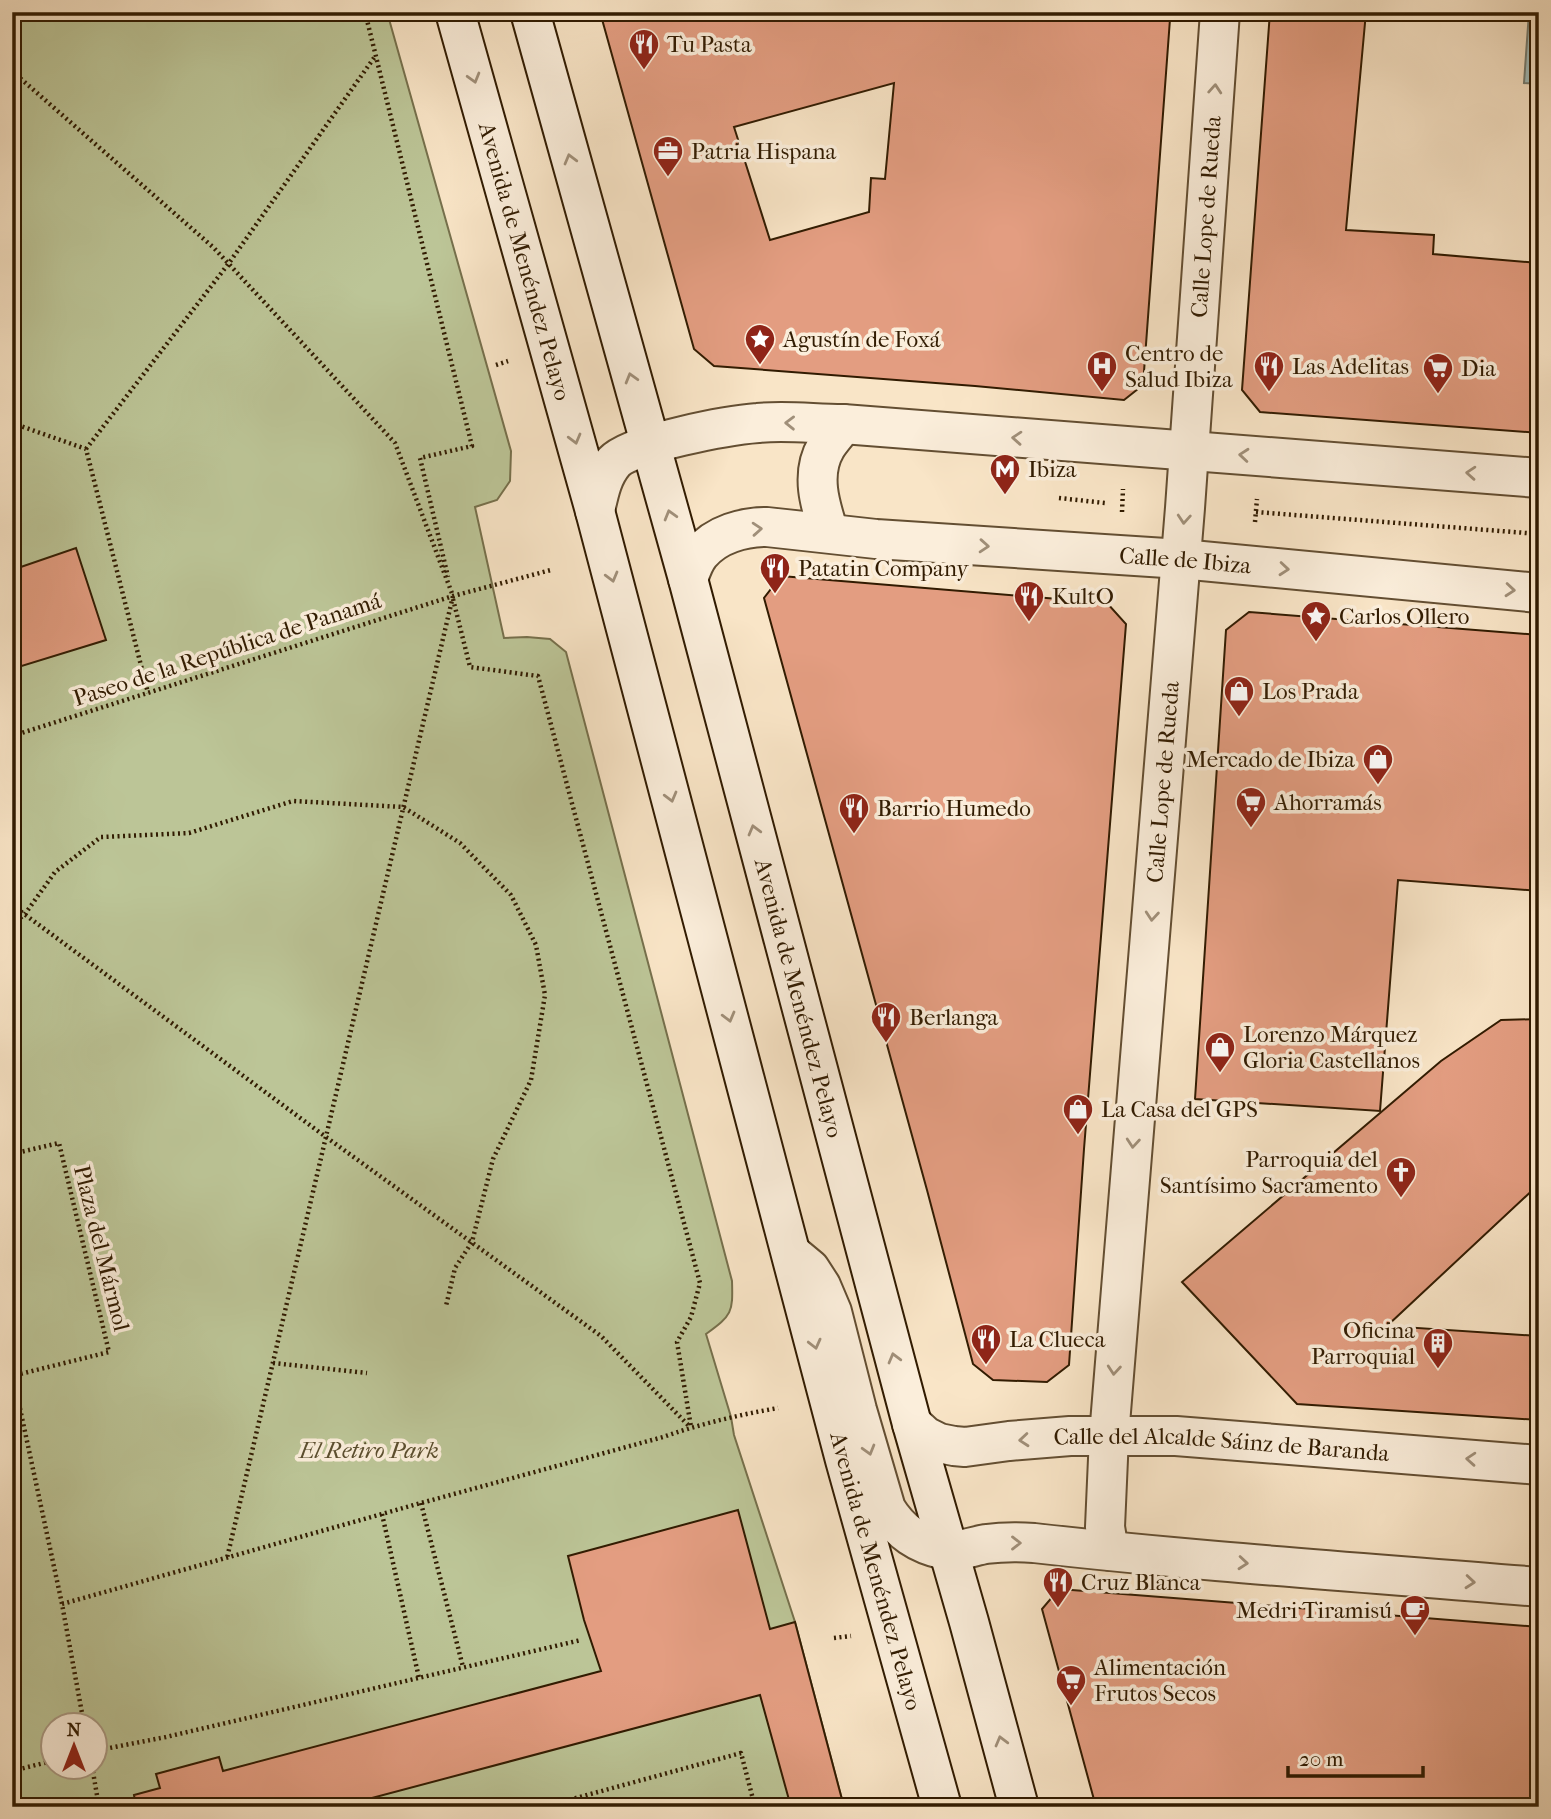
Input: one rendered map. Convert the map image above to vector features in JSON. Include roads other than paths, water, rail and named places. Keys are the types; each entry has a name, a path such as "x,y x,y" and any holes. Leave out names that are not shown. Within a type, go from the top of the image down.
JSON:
{"street":[{"name":"Avenida de Menéndez Pelayo","path":"455,12 595,511 845,1460 942,1807"},
{"name":"Avenida de Menéndez Pelayo","path":"530,12 688,579 912,1424 1019,1807"},
{"name":"Calle Lope de Rueda","path":"1111,1551 1105,1527 1109,1436 1181,559 1220,12"},
{"path":"650,444 759,423 843,424 1539,478"},
{"path":"829,533 821,509 816,477 825,449 843,424"},
{"name":"Avenida de Menéndez Pelayo","path":"595,511 603,478 616,460 650,444"},
{"name":"Calle de Ibiza","path":"688,579 692,566 712,542 754,527 767,527 876,540 1181,559 1539,593"},
{"name":"Avenida de Menéndez Pelayo","path":"792,1254 810,1269 832,1312 886,1509 907,1535 949,1551"},
{"name":"Calle del Alcalde Sáinz de Baranda","path":"912,1424 925,1436 939,1443 965,1447 1070,1436 1175,1436 1539,1465"},
{"path":"949,1551 1000,1542 1027,1542 1539,1587"}],"water":[{"path":"1529,12 1539,12 1539,84 1524,83"}],"place":[{"name":"Tu Pasta","path":"644,71"},
{"name":"Patria Hispana","path":"668,178"},
{"name":"Agustín de Foxá","path":"760,366"},
{"name":"Centro de Salud Ibiza","path":"1102,393"},
{"name":"Las Adelitas","path":"1269,393"},
{"name":"Dia","path":"1438,395"},
{"name":"Ibiza","path":"1005,496"},
{"name":"Patatin Company","path":"775,595"},
{"name":"KultO","path":"1029,623"},
{"name":"Carlos Ollero","path":"1316,643"},
{"name":"Los Prada","path":"1239,718"},
{"name":"Mercado de Ibiza","path":"1378,786"},
{"name":"Ahorramás","path":"1251,829"},
{"name":"Barrio Humedo","path":"854,835"},
{"name":"Berlanga","path":"886,1044"},
{"name":"Lorenzo Márquez Gloria Castellanos","path":"1220,1074"},
{"name":"La Casa del GPS","path":"1078,1136"},
{"name":"Parroquia del Santísimo Sacramento","path":"1401,1199"},
{"name":"La Clueca","path":"986,1366"},
{"name":"Oficina Parroquial","path":"1438,1370"},
{"name":"Cruz Blanca","path":"1058,1609"},
{"name":"Medri Tiramisú","path":"1415,1637"},
{"name":"Alimentación Frutos Secos","path":"1071,1707"}],"park label":[{"name":"El Retiro Park","path":"369,1450"}]}
